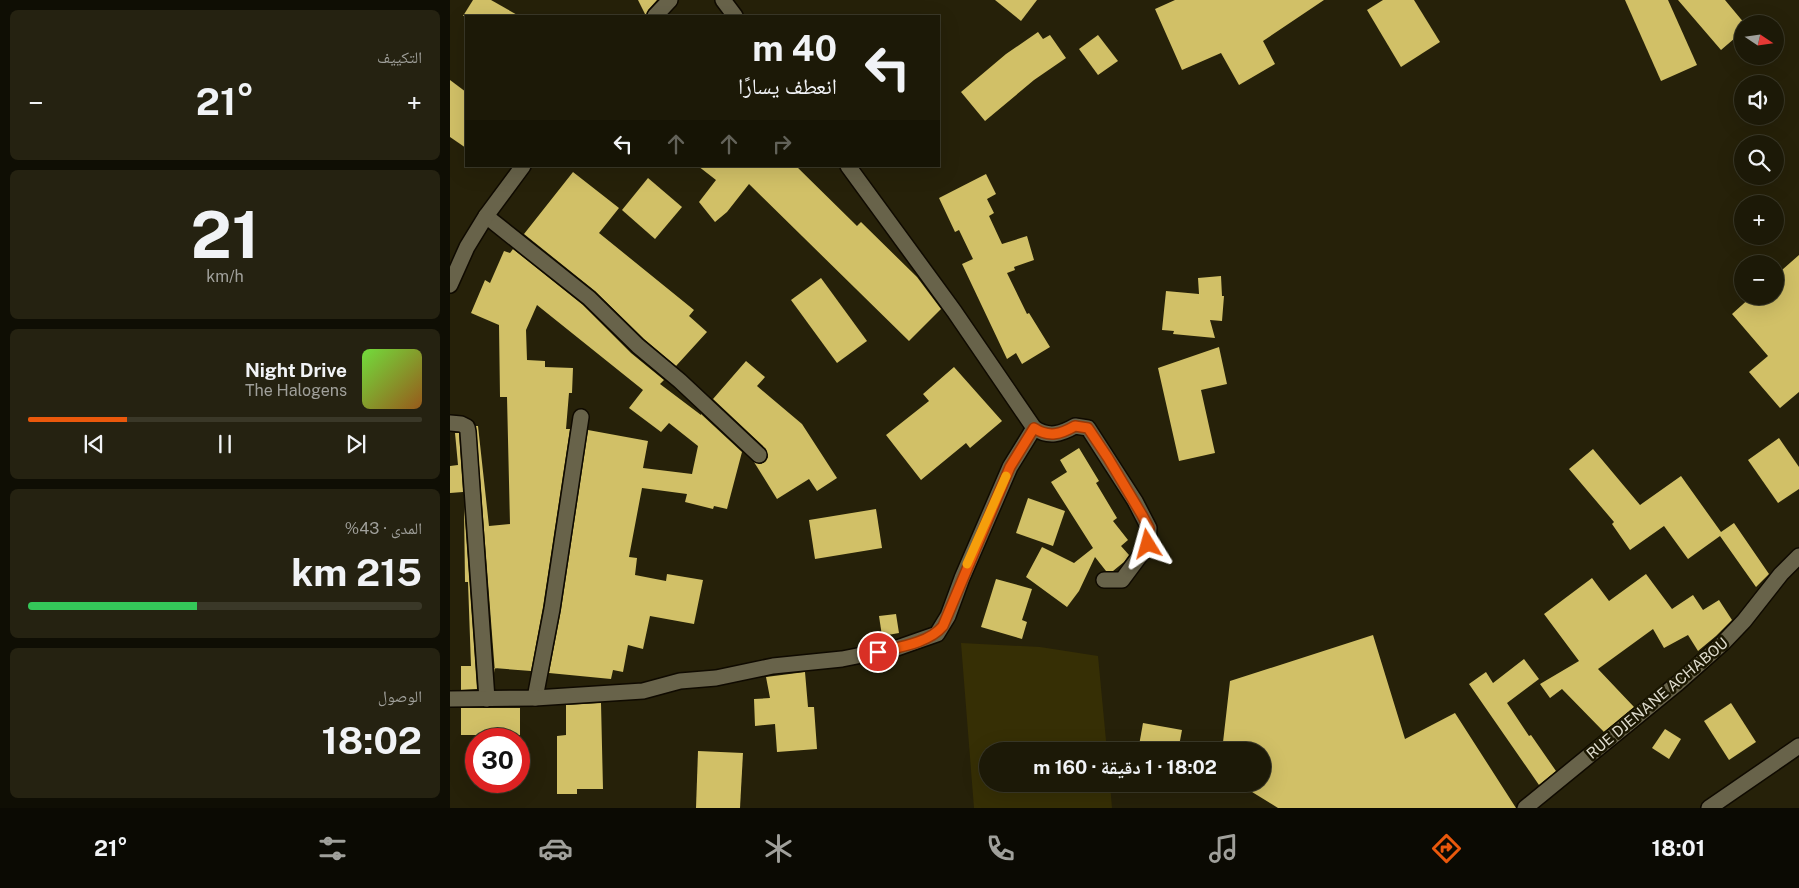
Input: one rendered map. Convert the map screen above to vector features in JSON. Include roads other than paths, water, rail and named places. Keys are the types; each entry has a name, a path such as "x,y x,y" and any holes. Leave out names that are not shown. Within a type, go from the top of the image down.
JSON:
{"street":[{"path":"656,15 670,0"},
{"path":"723,0 735,15"},
{"path":"450,285 467,246 486,216 522,167"},
{"path":"849,167 954,311 1034,428 1044,434 1066,431 1075,426 1088,428 1113,465 1149,528 1148,544 1122,580 1104,580"},
{"path":"486,216 589,298 638,346 680,381 759,455"},
{"path":"535,698 552,609 581,417"},
{"path":"450,423 461,424 466,427 468,432 487,699"},
{"path":"450,699 535,698 643,691 680,682 716,678 773,666 842,659 897,648 937,634 948,616 962,578 1010,467 1034,428"},
{"name":"RUE DJENANE ACHABOU","path":"1525,808 1678,683 1723,643 1744,621 1781,574 1799,556"},
{"path":"1709,808 1799,746"}]}
